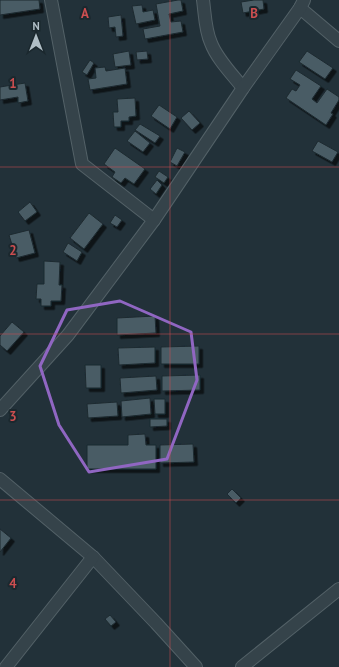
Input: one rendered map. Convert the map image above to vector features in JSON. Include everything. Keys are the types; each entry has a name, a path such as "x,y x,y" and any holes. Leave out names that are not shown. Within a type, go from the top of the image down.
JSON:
{"street":[{"path":"51,0 82,164 154,220"},
{"path":"203,0 206,25 211,43 221,60 243,88"},
{"path":"0,410 68,334 154,220 302,4 339,41"},
{"path":"0,479 93,557 196,667"},
{"path":"6,667 93,557"},
{"path":"242,667 339,589"}],"highlighted area":[{"path":"120,301 191,332 197,380 167,459 89,472 59,425 40,366 67,310"}],"building":[{"path":"0,0 39,0 40,9 0,15"},
{"path":"181,0 183,11 169,14 171,22 181,21 183,32 145,39 143,29 160,26 156,4"},
{"path":"263,0 264,9 243,13 241,2"},
{"path":"142,5 143,12 153,10 155,20 136,24 132,6"},
{"path":"121,15 123,36 116,37 115,27 109,28 108,17"},
{"path":"129,51 131,65 115,67 113,54"},
{"path":"147,51 148,59 137,60 136,52"},
{"path":"307,51 333,68 325,79 299,62"},
{"path":"90,60 94,63 87,75 82,72"},
{"path":"105,67 106,71 125,68 127,84 90,90 88,79 96,78 95,68"},
{"path":"296,70 321,86 312,99 317,103 327,89 339,97 339,100 331,113 333,114 326,125 286,98 292,89 296,91 300,85 290,79"},
{"path":"25,83 28,101 18,103 18,97 0,100 0,87"},
{"path":"135,98 136,116 129,117 129,121 121,121 121,127 114,127 113,112 118,112 117,99"},
{"path":"159,105 177,117 170,129 151,116"},
{"path":"189,111 200,123 192,130 181,118"},
{"path":"140,124 160,136 155,143 135,130"},
{"path":"135,131 150,143 143,152 127,141"},
{"path":"318,141 338,152 332,162 312,151"},
{"path":"115,148 145,169 134,184 125,178 121,183 112,177 115,172 104,164"},
{"path":"177,148 185,152 177,166 170,162"},
{"path":"159,171 168,177 164,183 155,177"},
{"path":"157,180 162,185 156,194 150,189"},
{"path":"30,202 37,212 25,221 18,212"},
{"path":"89,213 103,224 84,249 70,238"},
{"path":"115,215 122,220 117,227 110,223"},
{"path":"29,230 35,253 16,258 9,235"},
{"path":"68,243 82,252 77,261 63,252"},
{"path":"44,261 60,262 59,285 62,285 61,301 51,301 51,306 41,306 41,299 36,299 37,284 44,284"},
{"path":"155,316 156,333 117,335 117,318"},
{"path":"12,322 24,332 7,351 0,345 0,336"},
{"path":"199,346 199,364 161,364 161,347"},
{"path":"155,347 155,363 119,365 118,348"},
{"path":"85,365 101,365 101,388 86,388"},
{"path":"200,375 200,390 162,391 162,376"},
{"path":"156,376 157,390 121,393 120,378"},
{"path":"150,398 151,414 122,417 121,401"},
{"path":"154,399 165,399 165,414 155,414"},
{"path":"117,402 118,416 88,418 87,404"},
{"path":"150,419 167,419 167,426 150,427"},
{"path":"145,434 146,445 156,445 156,469 87,469 87,445 128,445 128,435"},
{"path":"193,444 194,462 160,463 160,445"},
{"path":"232,489 241,498 236,503 227,494"},
{"path":"0,529 11,538 0,552"},
{"path":"110,615 116,622 111,626 105,619"}]}
